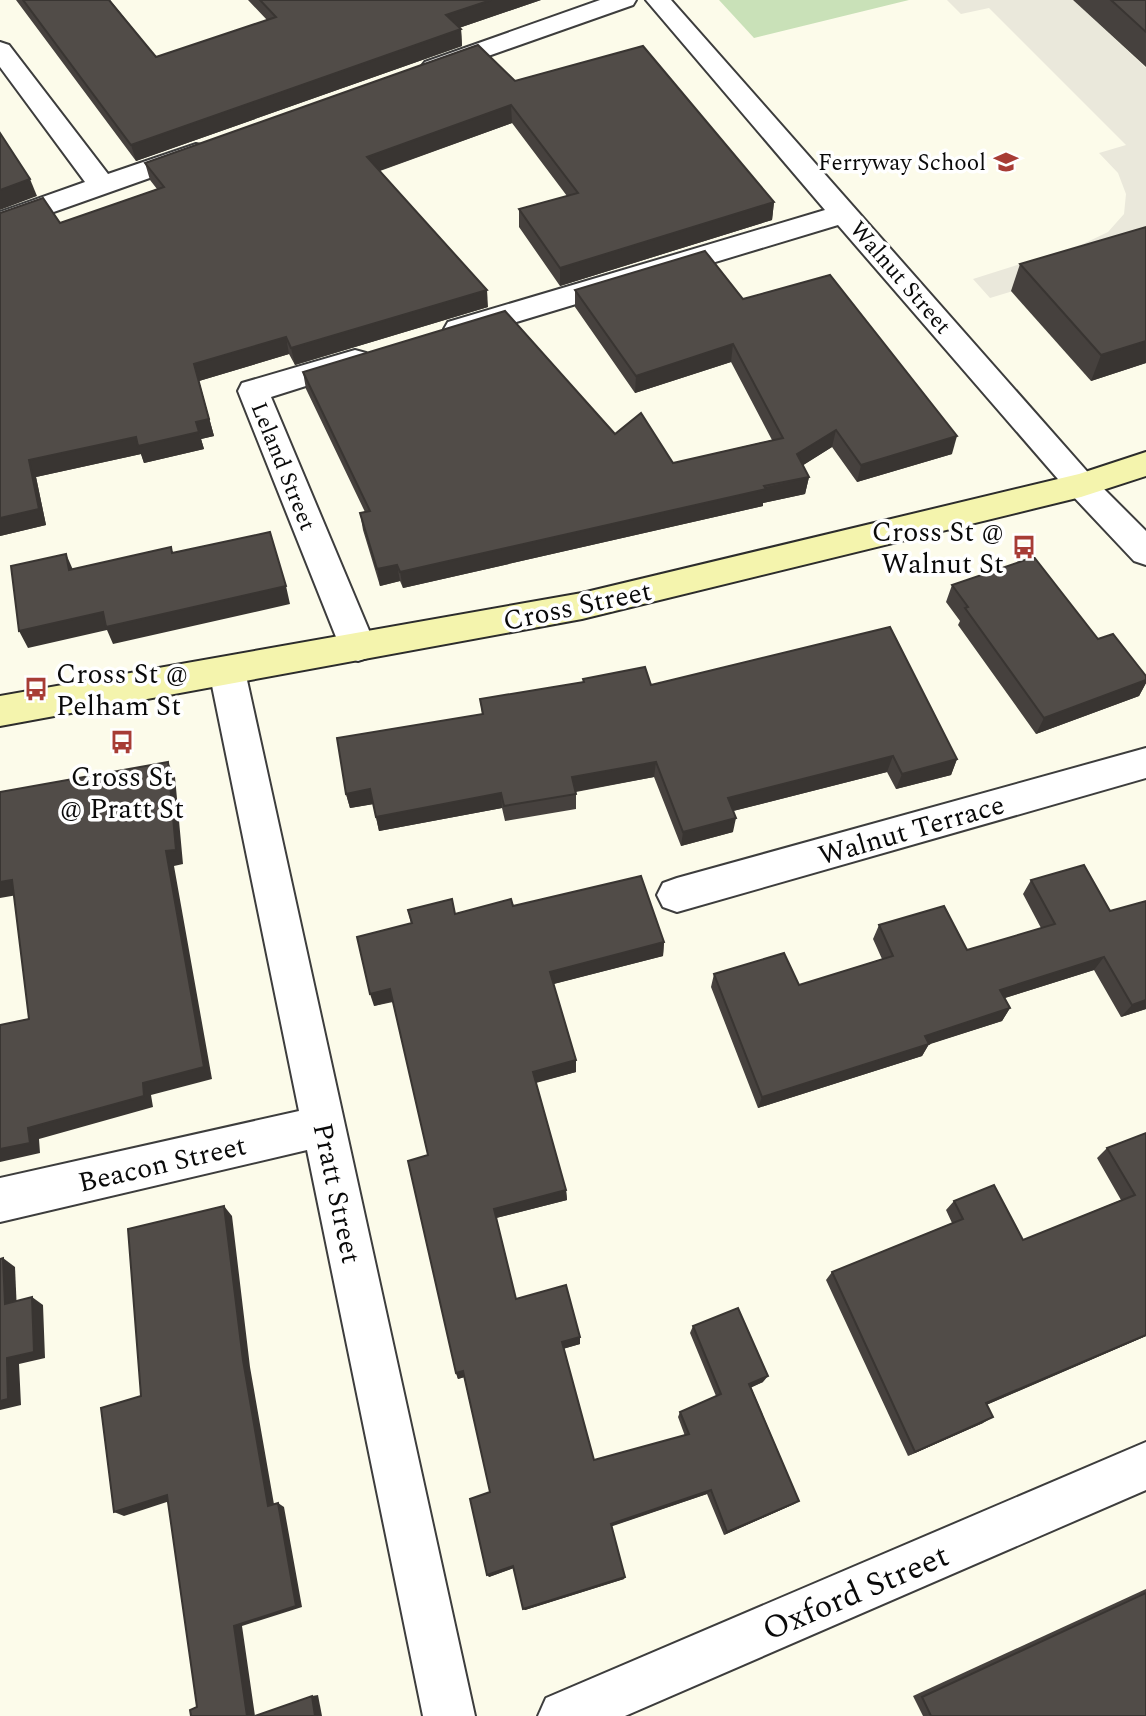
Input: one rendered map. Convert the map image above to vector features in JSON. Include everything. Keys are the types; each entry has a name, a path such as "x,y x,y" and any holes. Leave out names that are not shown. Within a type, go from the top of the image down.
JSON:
{"street":[{"path":"415,74 624,0"},
{"name":"Walnut Street","path":"658,0 1081,485 1146,552"},
{"path":"0,50 102,185"},
{"path":"0,222 220,143"},
{"path":"438,335 846,213"},
{"name":"Leland Street","path":"358,647 253,391 385,351"},
{"name":"Cross Street","path":"0,710 582,606 1081,485 1146,464"},
{"name":"Pratt Street","path":"227,671 449,1716"},
{"name":"Walnut Terrace","path":"677,895 1146,763"},
{"name":"Beacon Street","path":"0,1200 323,1126"},
{"name":"Oxford Street","path":"564,1716 1146,1466"}],"green space":[{"path":"719,0 909,0 754,38"}],"shaded area":[{"path":"947,0 1073,0 1146,68 1146,251 990,298 973,279 1083,244 1108,232 1124,214 1126,194 1118,173 1099,153 1126,145 989,8 961,14"}],"building":[{"path":"23,0 109,0 156,57 276,17 260,0 491,0 446,15 461,29 131,145"},
{"path":"1111,0 1146,0 1146,32"},
{"path":"478,45 515,81 643,46 774,202 560,268 519,209 578,193 511,105 367,157 487,290 291,348 286,337 194,364 209,419 196,422 199,432 138,446 136,437 29,460 39,509 0,518 0,213 43,198 60,223 164,187 145,163"},
{"path":"0,133 30,179 0,190"},
{"path":"1146,227 1146,341 1101,355 1020,264"},
{"path":"705,251 743,299 830,275 957,436 861,465 836,430 797,454 809,477 400,572 397,565 377,569 360,513 370,511 303,372 505,311 615,434 641,413 673,463 783,438 733,344 636,376 575,290"},
{"path":"270,532 286,586 106,627 103,612 19,631 11,566 66,554 69,570 171,547 172,553"},
{"path":"1034,557 1098,639 1113,634 1146,676 1146,680 1044,718 965,608 968,607 952,585"},
{"path":"890,627 957,759 902,774 893,756 728,798 736,818 683,832 656,762 572,777 576,794 504,806 501,793 376,817 370,789 346,794 337,738 483,714 480,699 584,682 583,679 645,667 651,685"},
{"path":"168,762 176,850 166,851 204,1067 143,1083 144,1096 28,1128 30,1143 0,1149 0,1025 29,1019 12,880 0,882 0,792"},
{"path":"1084,865 1110,911 1146,901 1146,1000 1132,1005 1104,957 1000,990 1010,1008 925,1036 929,1044 762,1097 714,974 784,953 799,985 893,956 879,925 944,906 967,950 1055,924 1031,880"},
{"path":"641,876 664,942 550,972 576,1060 533,1072 566,1190 494,1209 516,1299 566,1285 580,1337 562,1342 594,1460 689,1434 680,1412 721,1394 693,1326 738,1308 768,1376 749,1384 799,1501 727,1532 711,1490 611,1524 625,1577 523,1609 513,1566 487,1575 470,1499 490,1492 463,1371 456,1373 408,1161 428,1155 390,989 370,994 357,937 412,923 408,910 452,899 455,914 511,899 513,906"},
{"path":"1146,1133 1146,1335 986,1403 993,1417 915,1452 832,1272 963,1219 954,1201 994,1185 1023,1240 1135,1195 1107,1148"},
{"path":"224,1206 243,1360 268,1506 278,1503 296,1606 234,1626 247,1716 191,1716 190,1710 197,1707 167,1495 114,1512 101,1408 141,1396 128,1229"},
{"path":"3,1258 5,1304 32,1297 34,1352 7,1358 8,1399 0,1401 0,1259"},
{"path":"1146,1593 1146,1716 931,1716 922,1697"},
{"path":"312,1696 315,1716 255,1716"}],"place":[{"name":"Ferryway School","path":"1006,162"},
{"name":"Cross St @ Walnut St","path":"1024,547"},
{"name":"Cross St @ Pelham St","path":"36,689"},
{"name":"Cross St @ Pratt St","path":"122,742"}]}
